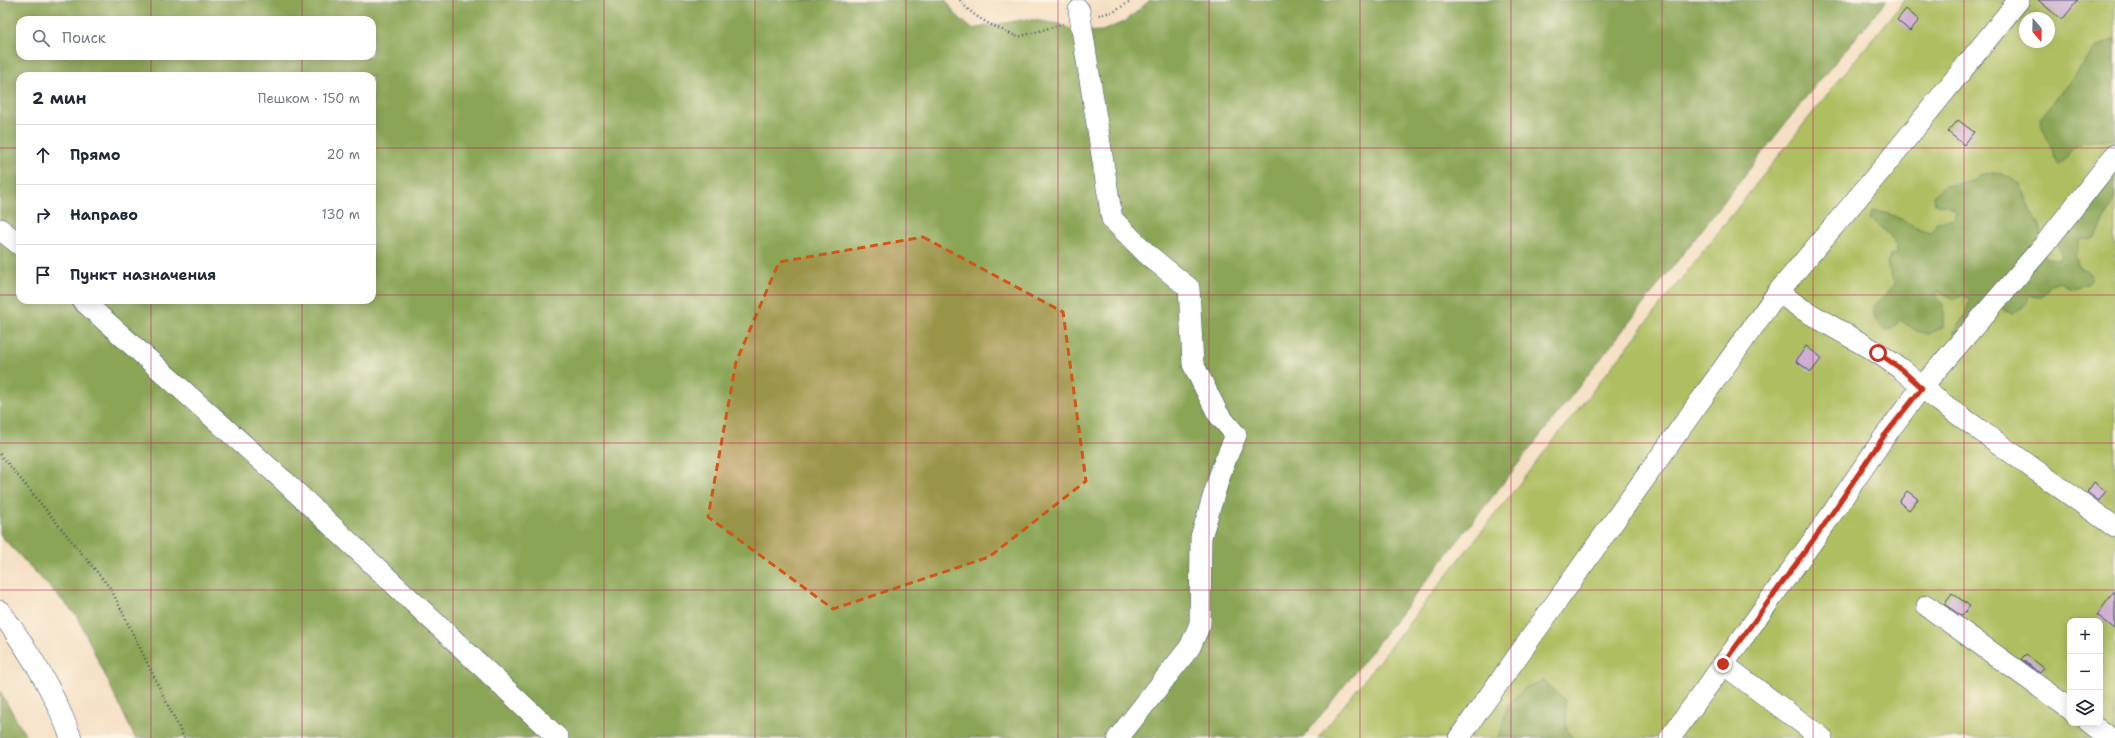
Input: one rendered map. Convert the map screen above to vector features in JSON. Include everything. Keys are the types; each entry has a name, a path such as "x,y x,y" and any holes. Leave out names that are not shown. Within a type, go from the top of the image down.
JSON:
{"lane":[{"path":"1459,738 1778,292 1882,169 2019,0"},
{"path":"1080,15 1112,219 1147,254 1189,288 1193,364 1218,414 1236,435 1222,468 1201,537 1200,624 1190,647 1118,738"},
{"path":"1670,738 1822,528 1884,436 1922,388 2044,245 2115,155"},
{"path":"0,229 16,242"},
{"path":"1778,292 1802,310 1878,353 1901,369 1922,388 2115,527"},
{"path":"86,304 283,480 558,738"},
{"path":"1927,606 2067,707"},
{"path":"0,611 30,653 63,716 71,738"},
{"path":"1723,664 1822,738"},
{"path":"2093,726 2110,738"}],"path":[{"path":"960,0 965,7 989,24 1018,37 1080,15 1115,12 1132,0"},
{"path":"0,454 111,589 184,738"}],"highlighted area":[{"path":"923,237 1063,312 1086,481 989,557 833,609 708,517 736,362 779,262"}],"green space":[{"path":"0,0 946,0 955,14 972,29 1027,19 1059,24 1077,32 1102,31 1126,21 1150,0 1887,0 1806,97 1303,738 135,738 77,616 0,535"},
{"path":"1905,0 2115,0 2115,738 1318,738 1837,82"},
{"path":"2115,39 2115,139 2088,142 2077,145 2069,152 2064,161 2059,165 2040,119 2097,47"},
{"path":"2115,163 2115,197 2094,239 2081,238 2075,256 2079,268 2086,270 2092,277 2087,284 2072,288 2060,282 2050,285 2042,297 2029,296 2026,305 2012,314 2004,311 2000,305 1956,341 1954,332 1965,315 1970,299 1962,295 1955,299 1937,291 1935,294 1943,305 1943,327 1929,334 1917,331 1900,320 1892,329 1884,329 1876,321 1872,307 1895,285 1887,264 1891,255 1897,253 1894,242 1888,233 1869,219 1872,212 1888,214 1932,232 1937,222 1954,219 1956,211 1948,205 1935,204 1933,196 1945,186 1974,181 1979,175 1995,172 2009,177 2021,185 2026,201 2041,230 2045,258 2059,259 2062,255 2056,242"},
{"path":"1543,681 1565,700 1567,731 1573,738 1499,738 1508,704 1527,687"},
{"path":"0,691 27,738 0,738"}],"building":[{"path":"2038,0 2078,0 2062,20 2055,14 2055,12 2052,12"},
{"path":"1906,9 1919,20 1910,31 1897,20"},
{"path":"1958,120 1974,132 1964,145 1948,132"},
{"path":"1806,346 1822,358 1811,372 1796,361"},
{"path":"2094,482 2106,491 2099,501 2087,492"},
{"path":"1907,491 1918,499 1909,510 1899,502"},
{"path":"2115,590 2115,629 2103,620 2103,618 2097,615"},
{"path":"1952,593 1970,606 1962,616 1944,604"},
{"path":"2026,654 2044,668 2040,673 2021,659"}],"route":[{"path":"1723,664 1822,528 1884,436 1922,388 1901,369 1878,353"}]}
